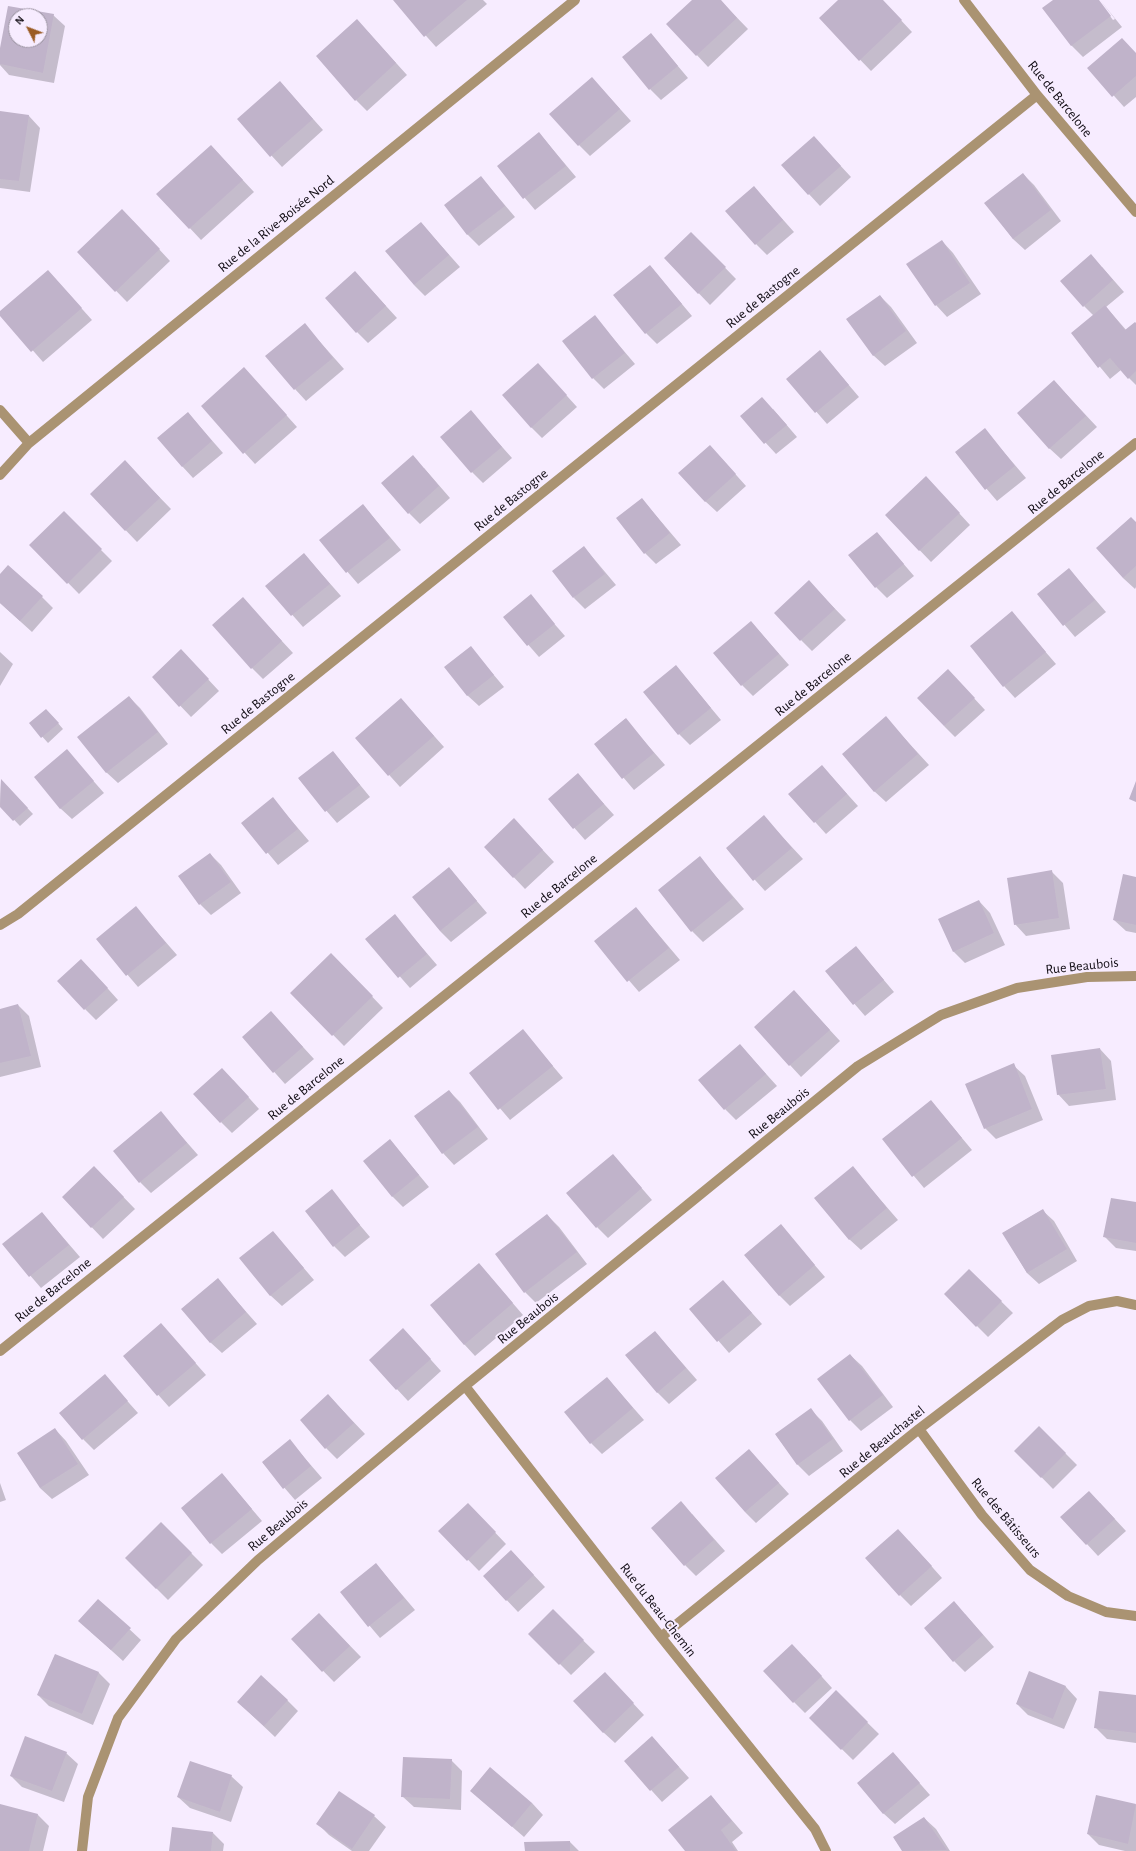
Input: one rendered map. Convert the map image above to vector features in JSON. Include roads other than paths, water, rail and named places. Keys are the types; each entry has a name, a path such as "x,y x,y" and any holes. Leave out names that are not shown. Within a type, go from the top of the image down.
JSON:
{"street":[{"name":"Rue de la Rive-Boisée Nord","path":"0,475 29,443 575,0"},
{"name":"Rue de Barcelone","path":"964,0 1037,95 1136,212"},
{"name":"Rue de Bastogne","path":"0,925 30,904 1037,95"},
{"path":"0,410 29,443"},
{"name":"Rue de Barcelone","path":"0,1351 1136,443"},
{"name":"Rue Beaubois","path":"82,1851 88,1797 118,1718 176,1639 258,1560 466,1386 858,1066 941,1015 1017,988 1087,977 1136,976"},
{"name":"Rue de Beauchastel","path":"661,1638 919,1429 1062,1320 1089,1306 1117,1301 1136,1305"},
{"name":"Rue du Beau-Chemin","path":"466,1386 661,1638 815,1829 826,1851"},
{"name":"Rue des Bâtisseurs","path":"919,1429 982,1515 1030,1570 1068,1596 1106,1612 1136,1616"}]}
